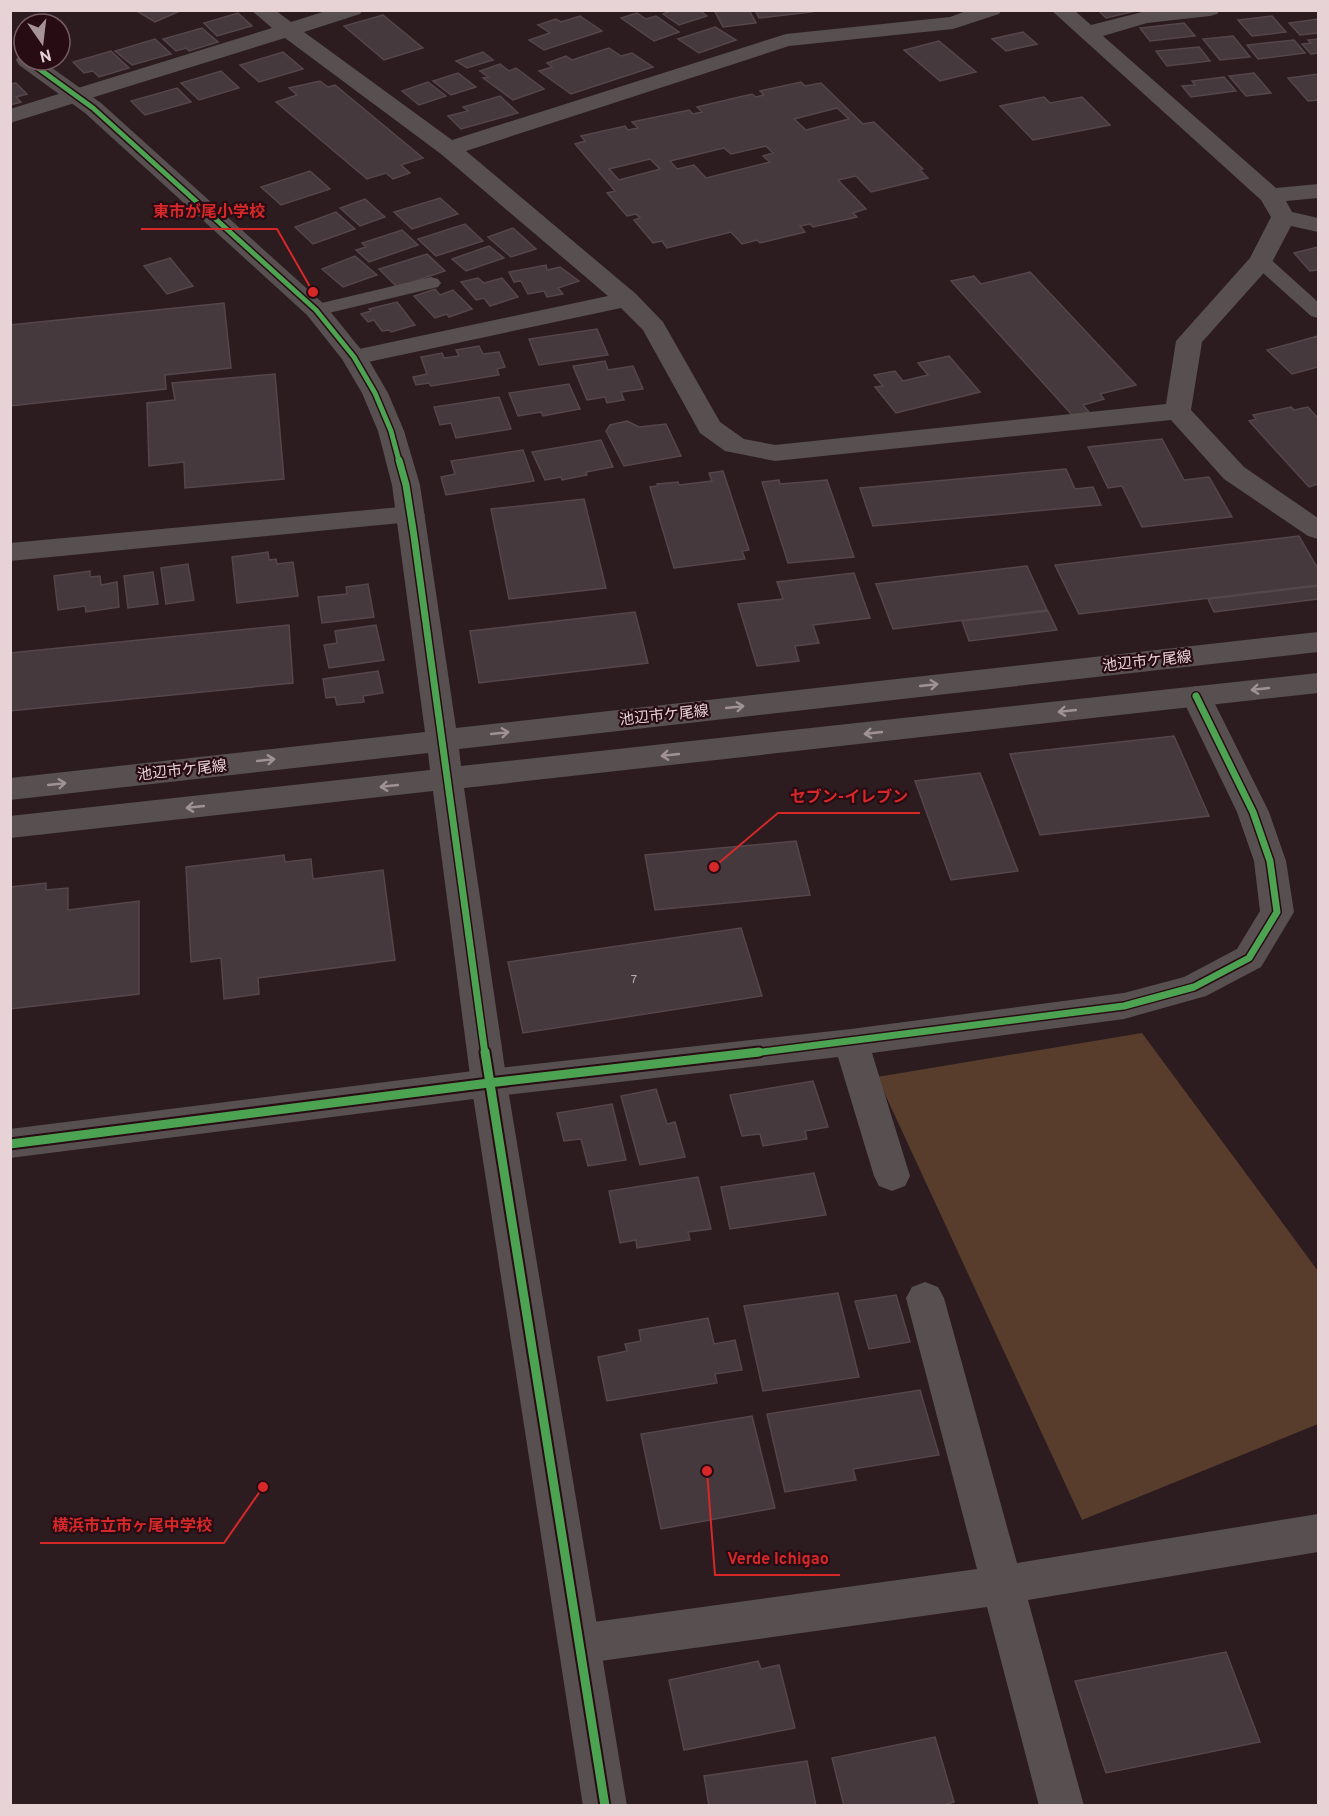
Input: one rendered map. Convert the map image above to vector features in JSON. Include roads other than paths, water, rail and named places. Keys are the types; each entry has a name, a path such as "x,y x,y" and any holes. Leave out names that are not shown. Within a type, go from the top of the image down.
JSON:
{"street":[{"path":"261,10 449,149 627,299 654,327 709,427 735,446 775,453 1178,411"},
{"path":"10,116 352,10"},
{"path":"449,149 786,40 953,23 992,10"},
{"path":"1061,10 1277,206 1318,225"},
{"path":"1088,33 1146,17 1210,10"},
{"path":"43,72 77,96 316,310 354,357 375,393 391,431 406,485 411,515 489,1083 605,1806"},
{"path":"1277,206 1318,191"},
{"path":"1178,411 1189,341 1261,261 1277,206"},
{"path":"354,357 627,299"},
{"path":"1178,411 1234,473 1318,530"},
{"path":"10,552 411,515"},
{"name":"池辺市ケ尾線","path":"10,789 1318,642"},
{"path":"10,827 1318,683"},
{"path":"10,1144 489,1083 851,1042 1124,1006 1194,987 1248,958 1276,912 1270,861 1253,812 1196,696"},
{"path":"851,1042 892,1176"},
{"path":"925,1298 1062,1806"},
{"path":"579,1644 1003,1585 1318,1533"}],"lane":[{"path":"1261,261 1318,312"},
{"path":"316,310 431,283"}],"place":[{"name":"東市が尾小学校","path":"313,292"},
{"name":"セブン-イレブン","path":"714,867"},
{"name":"Verde Ichigao","path":"707,1471"},
{"name":"横浜市立市ヶ尾中学校","path":"263,1487"}]}
